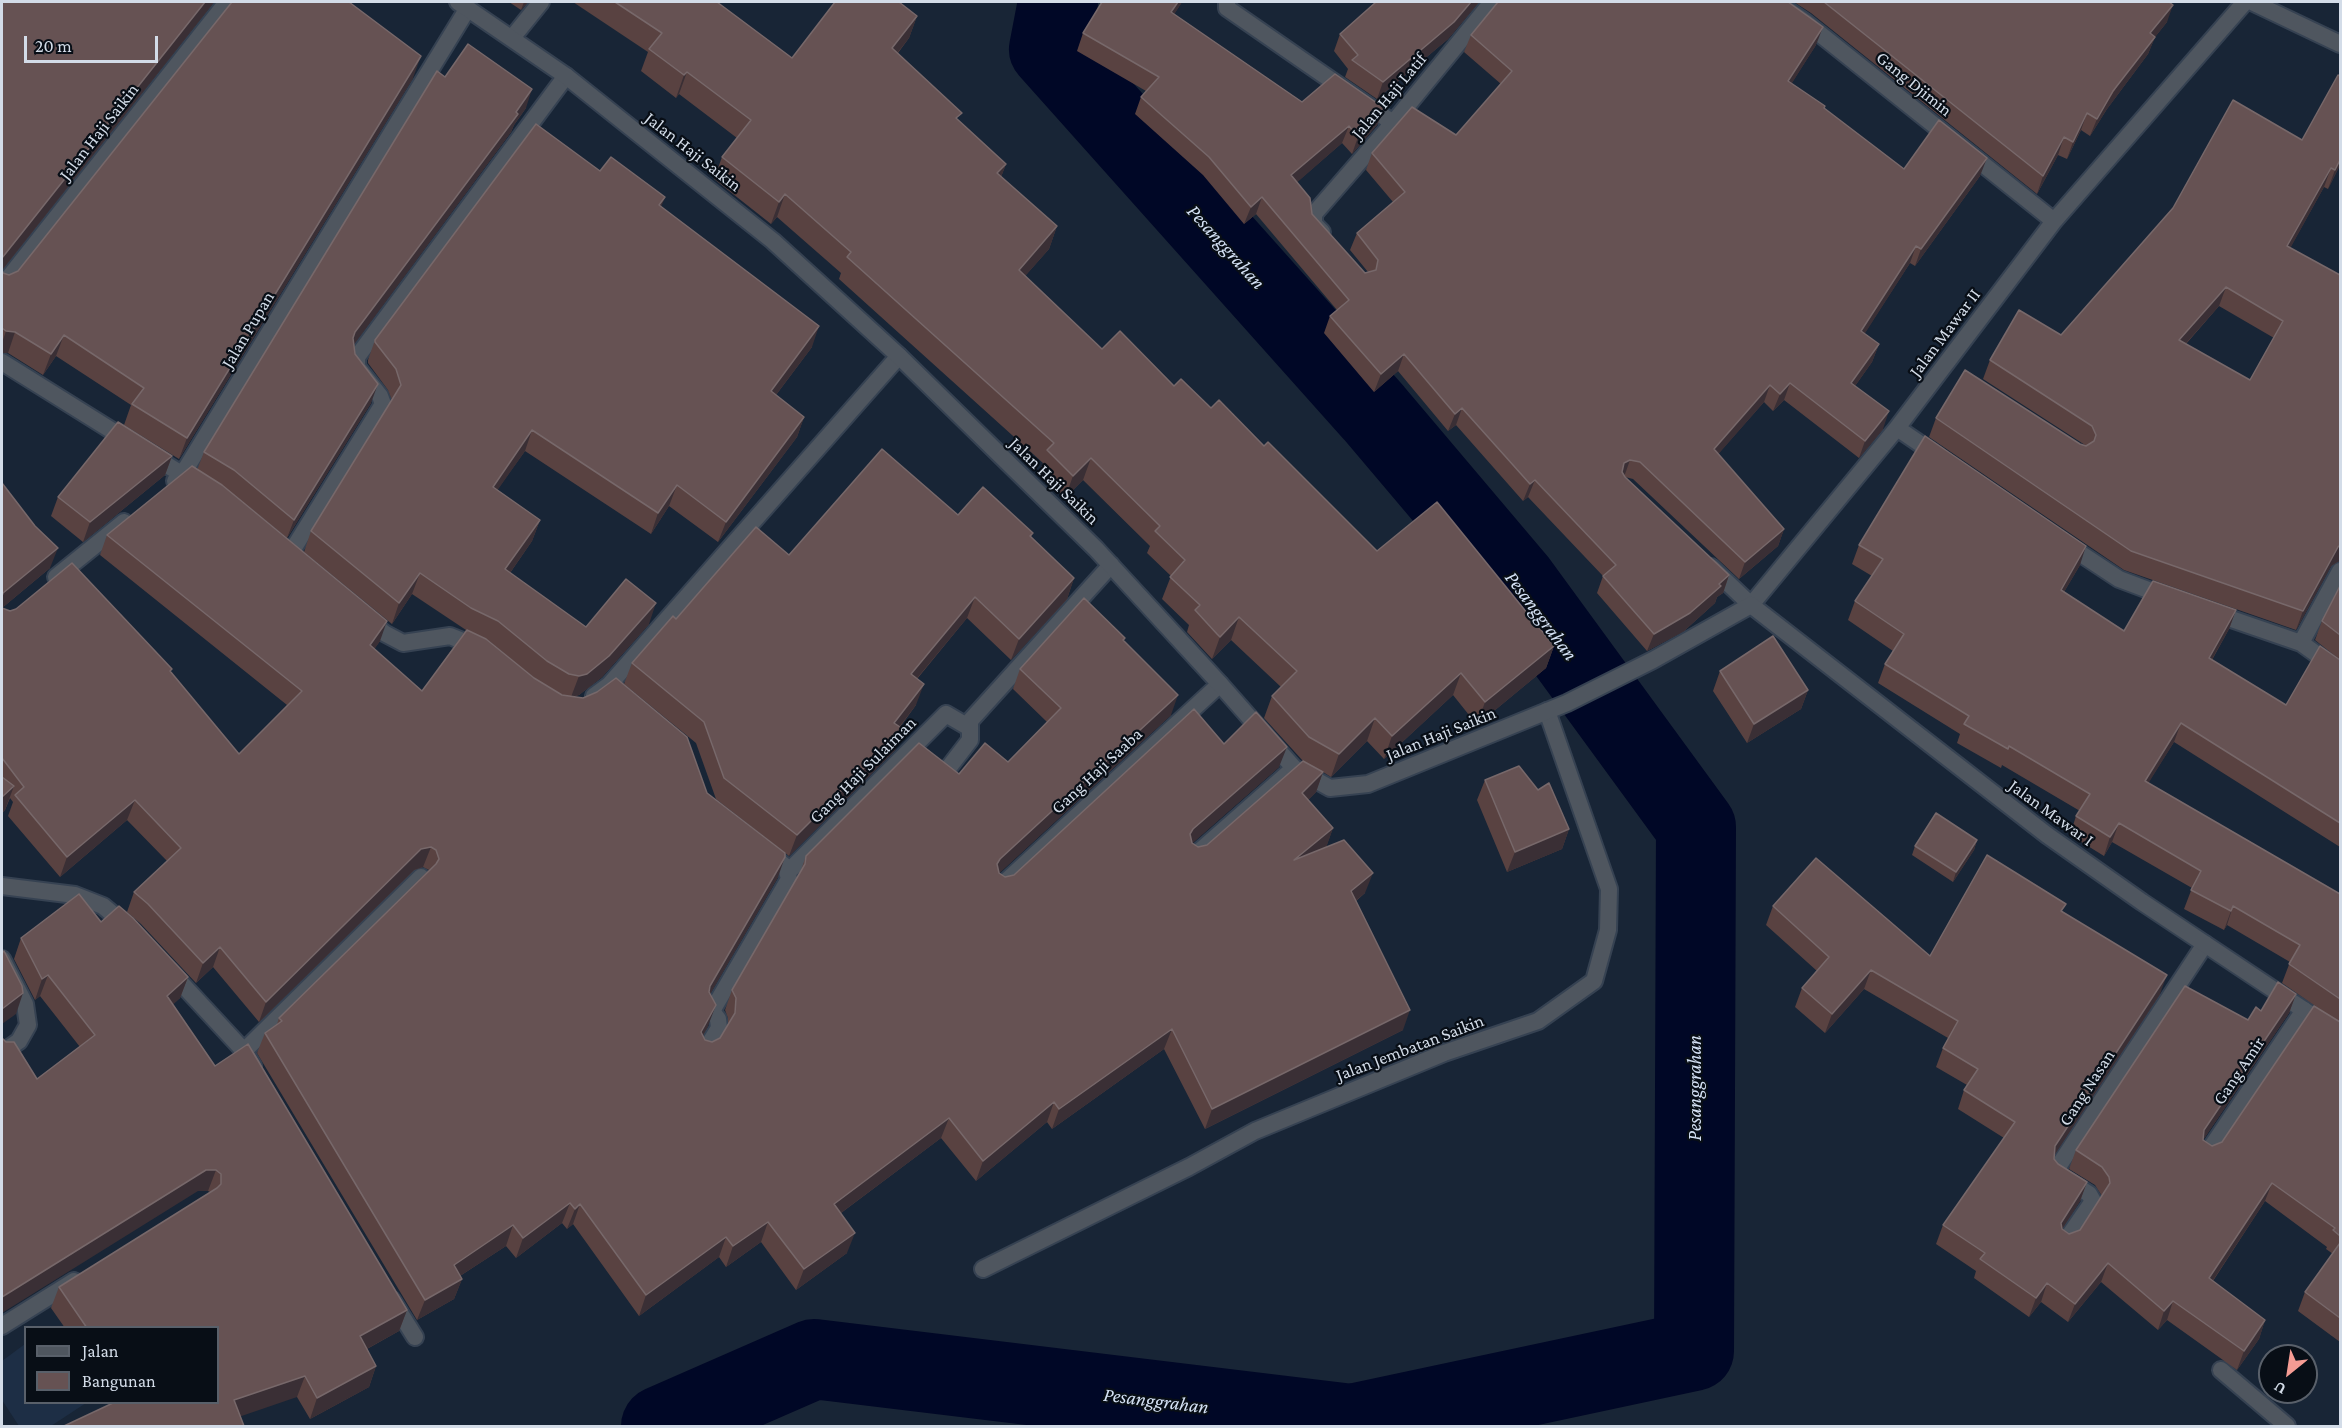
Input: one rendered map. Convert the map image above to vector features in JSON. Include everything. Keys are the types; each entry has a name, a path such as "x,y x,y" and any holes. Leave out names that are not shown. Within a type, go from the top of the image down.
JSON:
{"street":[{"name":"Jalan Haji Saikin","path":"2,286 227,2"},
{"path":"512,38 541,2"},
{"path":"1227,2 1227,8 1393,123"},
{"name":"Jalan Haji Latif","path":"1335,248 1314,224 1314,214 1393,123 1492,2"},
{"name":"Gang Djimin","path":"1776,2 1805,22 2054,221"},
{"name":"Jalan Mawar II","path":"1653,660 1751,605 1897,428 1950,369 2054,221 2245,2"},
{"path":"2252,2 2340,44"},
{"name":"Jalan Haji Saikin","path":"463,5 566,76 773,241 899,356 1111,565 1293,768 1330,788 1368,784 1567,703 1653,660"},
{"name":"Jalan Pupan","path":"164,489 182,475 463,5"},
{"path":"290,554 383,404 380,396 357,367 357,357 566,76"},
{"path":"578,706 613,688 899,356"},
{"path":"2,362 211,492"},
{"path":"1897,428 1952,466"},
{"path":"47,584 137,511"},
{"path":"2048,532 2119,579 2301,643 2340,671"},
{"name":"Jalan Mawar I","path":"1701,558 1751,605 2048,835 2340,1034"},
{"path":"943,775 970,740 970,721 1111,565"},
{"path":"2301,643 2340,571"},
{"path":"358,611 384,633 403,643 450,636 467,641 492,657"},
{"name":"Gang Haji Saaba","path":"1000,887 1220,684"},
{"name":"Jalan Jembatan Saikin","path":"983,1269 1189,1167 1255,1131 1444,1053 1538,1021 1594,981 1608,930 1609,889 1547,711"},
{"name":"Gang Haji Sulaiman","path":"787,870 946,714 970,728"},
{"path":"1193,857 1293,768"},
{"path":"704,1052 719,1028 718,1019 712,1011 789,879 787,870 751,839"},
{"path":"244,1051 421,877"},
{"path":"2,886 75,895 103,906 141,940"},
{"name":"Gang Nasan","path":"2064,1243 2093,1201 2089,1194 2057,1173 2058,1167 2205,944"},
{"path":"157,957 244,1051 262,1082"},
{"path":"2,959 25,1004 28,1025 20,1041 2,1053"},
{"name":"Gang Amir","path":"2206,1155 2304,1010"},
{"path":"2,1326 93,1269"},
{"path":"384,1286 415,1337"},
{"path":"2222,1370 2287,1426"}],"shaded area":[{"path":"24,1345 24,1404 84,1404 51,1426 19,1426 2,1400 2,1361"}],"building":[{"path":"2,2 205,2 2,258"},
{"path":"232,2 349,2 421,56 187,438 132,404 144,388 64,335 51,354 15,332 2,328 2,270 3,273 9,275 18,271"},
{"path":"615,2 717,2 792,58 835,2 899,2 917,16 892,48 962,113 956,118 1006,164 997,173 1057,226 1019,270 1102,349 1120,331 1174,386 1181,379 1211,408 1219,400 1264,446 1268,442 1377,551 1437,502 1554,646 1485,702 1461,673 1392,736 1375,718 1339,754 1309,737 1272,696 1297,671 1239,617 1220,637 1195,610 1200,605 1170,577 1185,560 1155,531 1160,526 1091,458 1073,476 1047,450 1054,443 847,257 851,252 785,194 779,202 722,157 751,120 687,72 684,75 649,49 662,33"},
{"path":"1102,2 1178,2 1171,12 1302,102 1335,74 1384,108 1358,137 1349,126 1291,175 1310,198 1312,214 1365,273 1376,270 1378,260 1357,233 1405,192 1372,153 1412,107 1456,135 1512,71 1471,35 1498,2 1788,2 1823,27 1788,81 1825,106 1824,108 1904,169 1939,120 1987,158 1921,249 1916,246 1861,331 1879,344 1851,383 1889,411 1865,441 1790,383 1780,394 1770,385 1714,449 1784,529 1745,562 1640,462 1630,460 1624,463 1622,472 1625,477 1729,575 1719,584 1721,586 1690,613 1654,634 1603,576 1616,565 1535,480 1530,484 1462,408 1455,414 1404,354 1381,374 1330,316 1349,300 1262,197 1251,207 1209,157 1141,97 1159,77 1083,33"},
{"path":"1376,2 1471,2 1454,22 1383,82 1352,60 1358,55 1340,34"},
{"path":"1824,2 2169,2 2173,5 2150,33 2155,37 2113,91 2097,119 2087,113 2073,142 2064,137 2043,176"},
{"path":"468,44 532,89 516,112 518,114 355,332 353,338 355,354 378,384 294,520 234,470 204,452 437,71 445,77"},
{"path":"2338,75 2340,76 2340,160 2335,170 2331,168 2287,246 2340,275 2340,545 2303,611 2131,551 1936,418 1965,370 2080,444 2086,446 2094,441 2096,435 2092,426 1990,360 2019,310 2061,335 2173,208 2233,100 2302,140","holes":["2226,287 2283,321 2250,380 2179,340"]},
{"path":"536,124 600,171 611,157 665,197 659,205 819,326 771,391 804,417 726,522 677,485 658,513 532,430 493,487 540,520 505,569 586,627 626,579 656,603 609,656 587,674 579,676 569,674 547,661 498,621 471,608 420,573 399,603 311,531 401,385 396,369 375,340"},
{"path":"118,422 172,456 90,522 58,497"},
{"path":"1925,436 2086,546 2061,590 2124,631 2153,581 2236,610 2209,658 2286,705 2320,646 2340,660 2340,823 2181,723 2145,781 2340,894 2340,999 2289,964 2300,945 2233,906 2231,911 2191,890 2201,871 2119,823 2110,837 2076,816 2090,794 2009,746 2008,749 1964,724 1969,716 1885,664 1904,634 1855,601 1883,559 1859,545"},
{"path":"882,449 958,515 983,487 1033,533 1030,536 1074,578 1019,639 975,597 911,674 924,684 894,723 903,729 797,835 724,778 704,722 632,663 673,616 676,619 756,527 789,555"},
{"path":"192,466 222,485 387,621 370,645 422,691 467,630 486,639 534,678 562,695 583,698 597,692 616,678 687,737 707,793 785,853 785,857 710,986 709,992 716,1005 701,1032 705,1040 712,1042 720,1038 735,1013 736,998 732,990 805,864 806,856 919,743 959,774 985,743 1008,762 1061,708 1020,669 1084,598 1178,695 1000,859 997,864 999,873 1005,877 1014,875 1194,709 1224,744 1256,712 1287,747 1193,829 1190,834 1192,843 1198,847 1207,845 1303,761 1323,772 1302,793 1333,828 1294,860 1344,840 1373,873 1351,891 1410,1010 1212,1109 1172,1029 1059,1109 1054,1102 983,1161 949,1118 834,1204 855,1233 804,1269 768,1222 733,1246 726,1237 646,1295 580,1204 575,1209 570,1203 523,1238 513,1225 454,1265 462,1279 425,1300 265,1033 282,1021 279,1018 436,864 439,859 436,850 431,847 421,849 266,1002 220,947 203,963 134,892 181,848 135,800 67,857 15,795 24,787 2,758 2,608 10,611 16,609 72,563 172,669 170,671 239,754 302,691 107,535"},
{"path":"2,483 35,526 58,548 2,596"},
{"path":"2340,586 2340,635 2322,621"},
{"path":"1773,636 1808,690 1754,724 1720,671"},
{"path":"1519,766 1538,790 1549,783 1569,829 1515,852 1485,780"},
{"path":"2,777 14,786 2,797"},
{"path":"1936,813 1977,840 1956,872 1915,846"},
{"path":"1987,855 2066,904 2061,911 2167,975 2055,1146 2054,1159 2058,1164 2087,1182 2061,1223 2062,1229 2069,1234 2080,1230 2110,1183 2102,1167 2076,1150 2185,986 2248,1020 2256,1007 2261,1011 2278,982 2296,994 2204,1130 2203,1140 2212,1146 2222,1142 2314,1006 2340,1022 2340,1236 2333,1230 2335,1228 2272,1183 2209,1278 2265,1320 2244,1351 2173,1301 2164,1311 2108,1263 2075,1304 2047,1283 2036,1298 1980,1259 1985,1253 1943,1225 2015,1122 1964,1090 1978,1069 1943,1048 1958,1021 1871,970 1832,1014 1802,988 1829,957 1773,906 1816,858 1930,956"},
{"path":"79,894 101,922 119,906 188,977 167,996 215,1066 248,1044 407,1310 360,1336 376,1366 317,1398 305,1376 234,1400 244,1426 64,1426 111,1404 219,1404 219,1326 86,1326 59,1287 217,1188 221,1184 221,1174 216,1170 206,1170 2,1297 2,1038 6,1042 14,1042 37,1079 95,1035 48,975 42,979 21,938"},
{"path":"4,951 22,986 23,993 2,1009 2,953"},
{"path":"2340,1243 2340,1318 2305,1292"}],"waterway":[{"name":"Pesanggrahan","path":"661,1426 814,1359 1351,1424 1694,1351 1696,827 1517,582 1374,413 1049,49 1058,2"}]}
